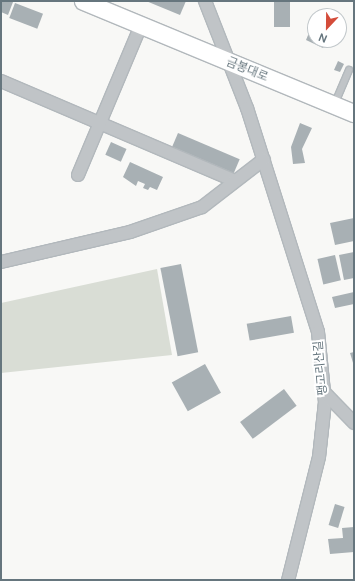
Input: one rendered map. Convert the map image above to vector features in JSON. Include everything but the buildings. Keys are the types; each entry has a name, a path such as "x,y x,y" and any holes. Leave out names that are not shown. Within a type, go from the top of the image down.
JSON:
{"street":[{"name":"금봉대로","path":"83,1 230,64 354,113"},
{"name":"팽고리산길","path":"205,1 230,64 264,159 313,312 324,392 319,457 288,580"},
{"path":"78,175 141,25"},
{"path":"1,81 235,181"},
{"path":"1,262 130,232 202,207 264,159"},
{"path":"324,392 354,423"}],"lane":[{"path":"335,105 349,70"}],"shaded area":[{"path":"157,269 172,355 1,373 1,303"}]}
